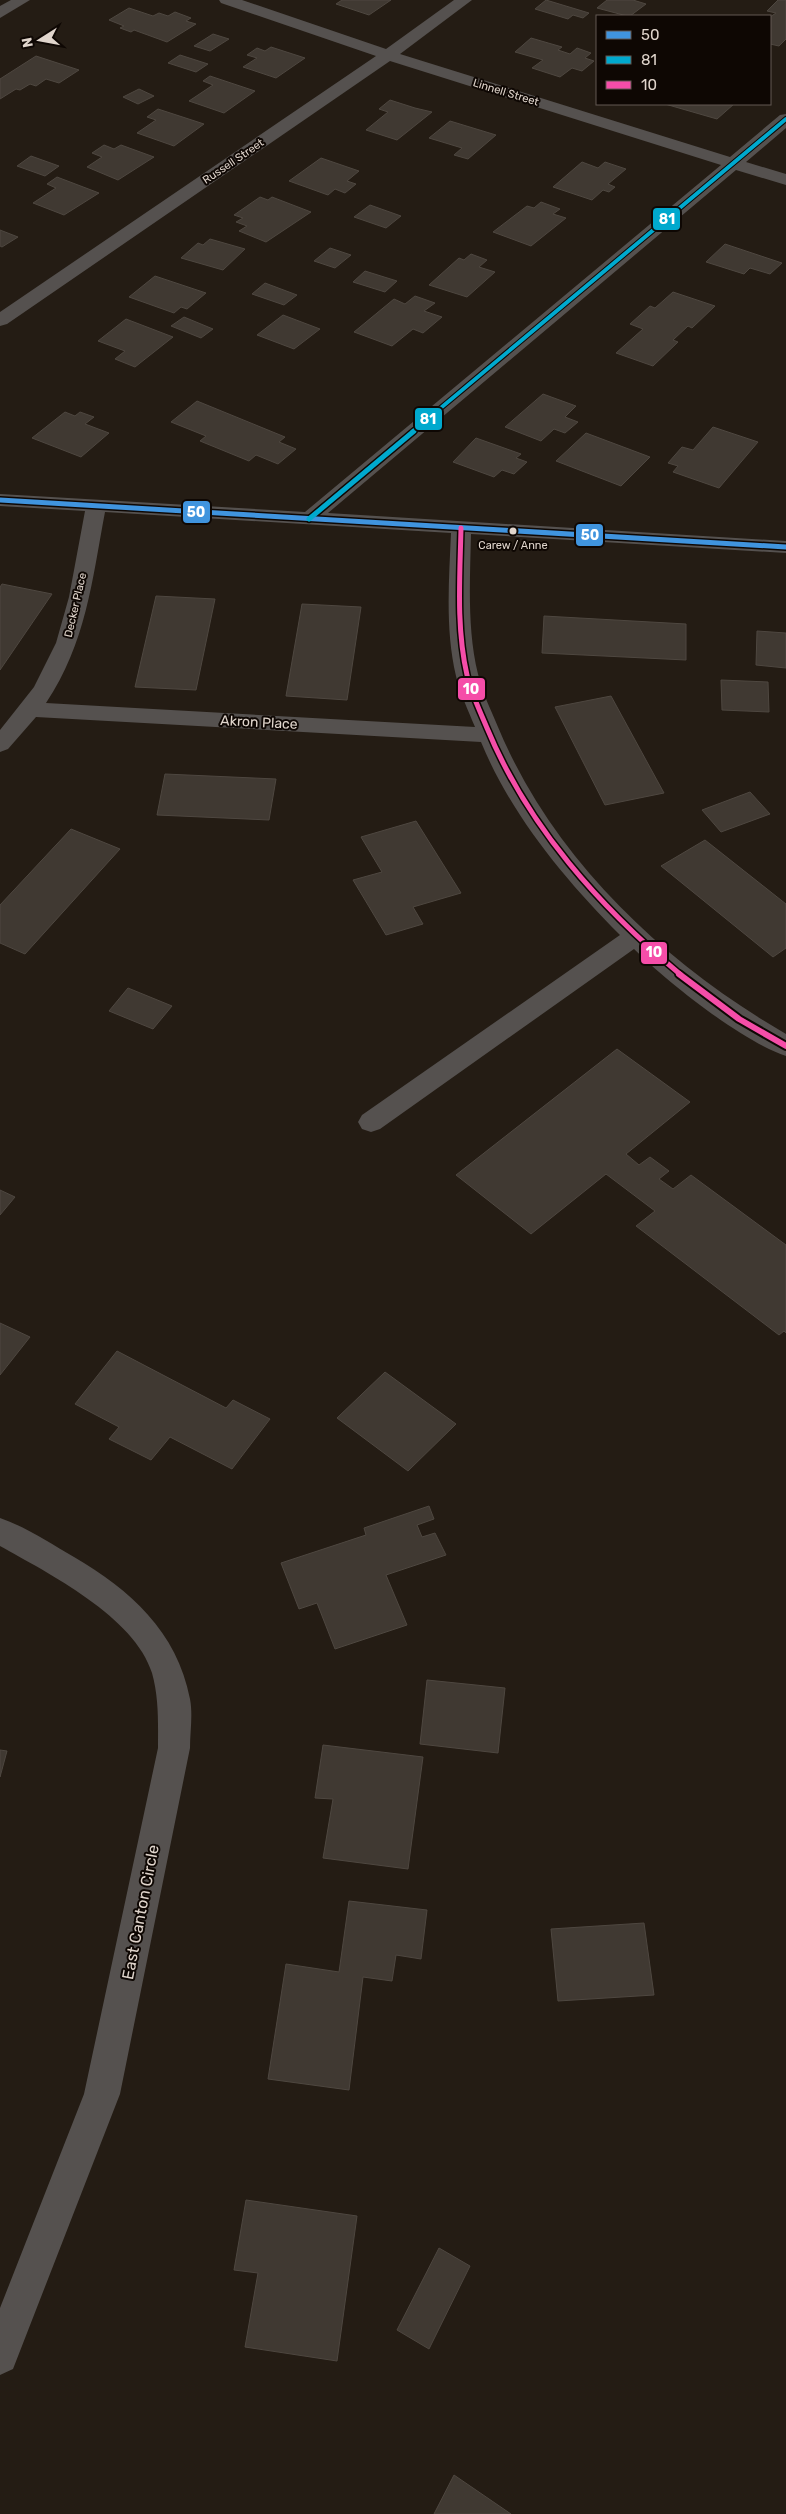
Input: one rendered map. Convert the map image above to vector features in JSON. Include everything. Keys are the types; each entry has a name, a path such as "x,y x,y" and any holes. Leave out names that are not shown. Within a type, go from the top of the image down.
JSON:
{"street":[{"path":"0,12 22,0"},
{"name":"Linnell Street","path":"228,0 388,55 734,162 786,180"},
{"name":"Russell Street","path":"0,320 388,55 464,0"},
{"path":"308,519 786,119"},
{"path":"0,500 786,547"},
{"name":"Decker Place","path":"0,744 30,709 54,673 72,628 96,506"},
{"path":"461,528 460,622 466,672 488,735 513,784 551,842 605,906 636,936 675,971 741,1020 786,1046"},
{"name":"Akron Place","path":"30,709 488,735"},
{"path":"371,1122 636,936"},
{"name":"East Canton Circle","path":"0,1531 94,1586 129,1613 144,1630 156,1650 174,1698 174,1748 102,2094 0,2356"}],"building":[{"path":"342,0 391,0 369,15 336,4"},
{"path":"546,0 589,13 583,18 573,15 568,19 535,9"},
{"path":"607,0 633,0 646,4 631,15 623,15 597,8"},
{"path":"778,0 786,0 786,39 779,46 771,44 771,16 776,13 767,11"},
{"path":"129,8 153,16 159,13 168,16 175,12 191,18 186,21 196,24 167,42 134,30 131,32 120,28 124,26 109,20"},
{"path":"213,34 229,39 210,51 194,46"},
{"path":"531,38 562,47 558,50 570,54 577,48 591,53 585,58 594,61 582,71 572,68 560,77 532,68 543,60 515,52"},
{"path":"271,47 305,58 276,78 243,67 257,58 247,55 257,48 265,51"},
{"path":"180,55 208,64 196,72 168,63"},
{"path":"36,56 79,70 59,83 46,79 36,86 30,84 20,90 16,89 0,99 0,79"},
{"path":"210,76 255,91 224,113 189,101 213,85 203,81"},
{"path":"139,89 154,96 138,104 123,97"},
{"path":"390,100 432,112 397,140 366,130 388,112 379,109"},
{"path":"668,105 733,105 717,119"},
{"path":"158,109 204,124 174,146 137,133 156,120 147,117"},
{"path":"450,121 496,135 468,159 454,155 462,148 429,138"},
{"path":"104,145 114,149 121,145 154,157 118,180 87,167 102,157 92,153"},
{"path":"31,156 59,166 45,176 17,166"},
{"path":"321,158 359,171 347,181 356,184 345,193 335,189 328,195 289,181"},
{"path":"582,162 598,168 605,162 626,169 608,184 615,187 609,192 603,190 592,200 553,187"},
{"path":"57,177 99,193 64,215 33,203 56,188 47,184"},
{"path":"260,197 268,200 272,197 311,212 266,242 239,231 247,226 236,222 243,218 234,215"},
{"path":"541,202 560,209 553,214 566,218 531,246 493,232 527,206 534,208"},
{"path":"370,205 401,216 386,228 354,217"},
{"path":"0,230 18,237 2,247 0,246"},
{"path":"210,239 245,249 223,270 181,258 198,243 203,245"},
{"path":"725,244 782,263 770,274 750,268 744,274 706,262"},
{"path":"330,248 351,255 335,268 314,261"},
{"path":"471,254 487,260 479,267 495,272 467,297 429,285 459,258 464,260"},
{"path":"365,271 397,281 385,292 353,282"},
{"path":"155,276 206,293 187,309 181,307 174,313 129,297"},
{"path":"265,283 297,295 284,305 252,294"},
{"path":"673,292 715,306 692,328 688,326 673,340 678,342 653,366 616,353 643,329 630,324 650,306 655,308"},
{"path":"415,296 435,303 424,311 442,317 423,333 413,329 392,346 354,332 394,299 405,304"},
{"path":"283,315 320,329 294,349 257,335"},
{"path":"184,317 213,329 201,338 171,326"},
{"path":"126,319 173,337 135,367 115,359 125,351 98,341"},
{"path":"543,394 576,406 565,417 578,422 565,433 554,429 541,441 505,427"},
{"path":"197,401 285,437 279,442 296,449 278,464 256,455 249,461 200,441 206,436 171,422"},
{"path":"65,412 75,416 80,412 94,417 85,424 109,433 81,457 32,438"},
{"path":"713,427 758,442 719,488 673,472 678,466 668,463 682,447 693,450"},
{"path":"586,433 650,457 621,486 556,461"},
{"path":"476,438 521,454 516,458 527,462 514,474 502,470 494,477 453,462"},
{"path":"2,584 52,594 0,670 0,587"},
{"path":"156,596 215,599 196,690 135,687"},
{"path":"302,604 361,607 347,700 286,696"},
{"path":"544,616 686,624 686,660 542,653"},
{"path":"757,631 786,633 786,668 756,665"},
{"path":"721,680 768,682 769,712 722,710"},
{"path":"611,696 664,793 605,805 555,707"},
{"path":"165,774 276,779 269,820 157,815"},
{"path":"750,792 770,814 721,832 702,810"},
{"path":"416,821 461,893 413,907 423,924 386,935 353,880 382,872 361,837"},
{"path":"71,829 120,849 25,954 0,943 0,905"},
{"path":"705,840 786,904 786,948 773,957 661,866"},
{"path":"128,988 172,1006 153,1029 109,1011"},
{"path":"617,1049 690,1102 626,1154 639,1165 650,1157 669,1171 659,1179 673,1189 691,1175 786,1245 786,1333 784,1331 779,1335 636,1226 655,1211 606,1174 531,1234 456,1175"},
{"path":"0,1190 15,1197 0,1215"},
{"path":"0,1323 30,1337 0,1375"},
{"path":"117,1351 226,1408 233,1400 270,1419 232,1469 170,1437 151,1460 109,1439 119,1427 75,1404"},
{"path":"385,1372 456,1424 408,1471 337,1418"},
{"path":"429,1506 434,1519 417,1525 422,1537 435,1533 446,1555 386,1575 407,1625 335,1649 317,1603 299,1609 281,1563 366,1535 364,1528"},
{"path":"427,1680 505,1688 498,1753 420,1744"},
{"path":"323,1745 423,1757 408,1869 323,1858 333,1799 315,1798"},
{"path":"0,1750 7,1751 0,1777"},
{"path":"349,1901 427,1910 421,1959 396,1955 392,1981 363,1977 349,2090 268,2079 286,1964 339,1972"},
{"path":"644,1923 654,1995 558,2001 551,1929"},
{"path":"246,2200 357,2216 337,2361 245,2347 258,2273 234,2270"},
{"path":"439,2248 470,2266 429,2349 397,2330"},
{"path":"454,2475 511,2514 434,2514"}],"transit line":[{"name":"81","path":"309,519 786,119"},
{"name":"50","path":"0,500 786,547"},
{"name":"10","path":"461,528 460,617 467,676 499,757 527,807 562,856 602,902 646,946 692,985 739,1019 786,1046"}],"place":[{"name":"Carew / Anne","path":"513,531"}]}
